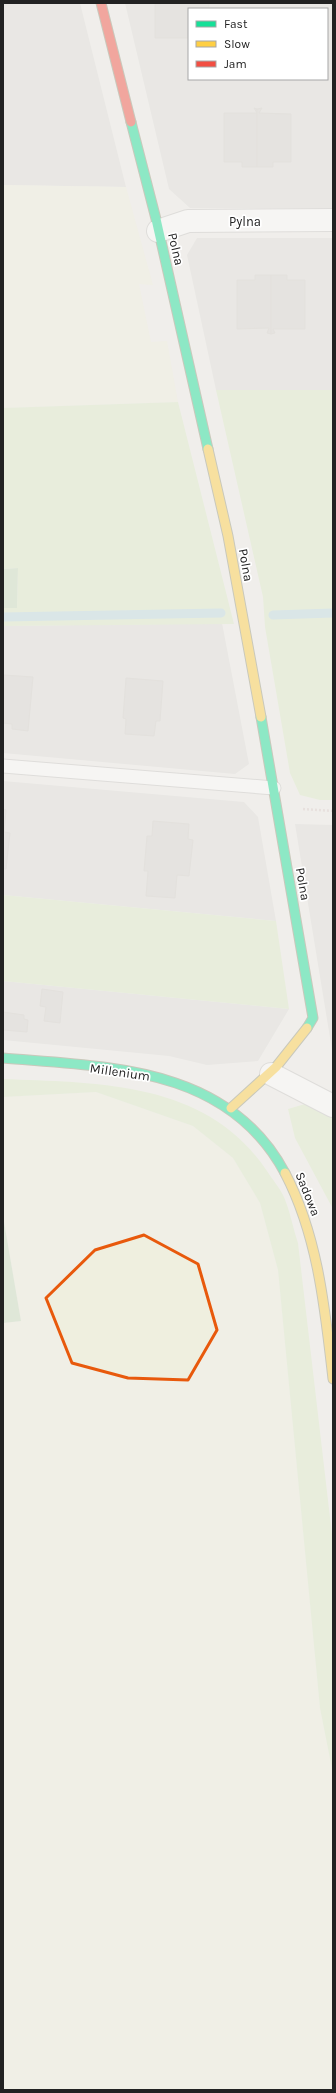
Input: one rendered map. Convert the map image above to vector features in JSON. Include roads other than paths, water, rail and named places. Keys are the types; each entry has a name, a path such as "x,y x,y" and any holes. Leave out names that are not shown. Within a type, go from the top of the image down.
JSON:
{"street":[{"name":"Polna","path":"101,3 158,231 228,536 274,788 313,1018 303,1037 271,1074 231,1108"},
{"name":"Pylna","path":"158,231 188,221 333,220"},
{"name":"Millenium","path":"3,1058 105,1069 159,1077 188,1086 231,1108"},
{"path":"271,1074 333,1106"},
{"name":"Sadowa","path":"231,1108 247,1121 264,1139 285,1171 301,1205 316,1258 325,1311 333,1379"}],"lane":[{"path":"3,766 274,788"}],"waterway":[{"path":"3,617 221,613"},
{"path":"273,615 333,613"}]}
